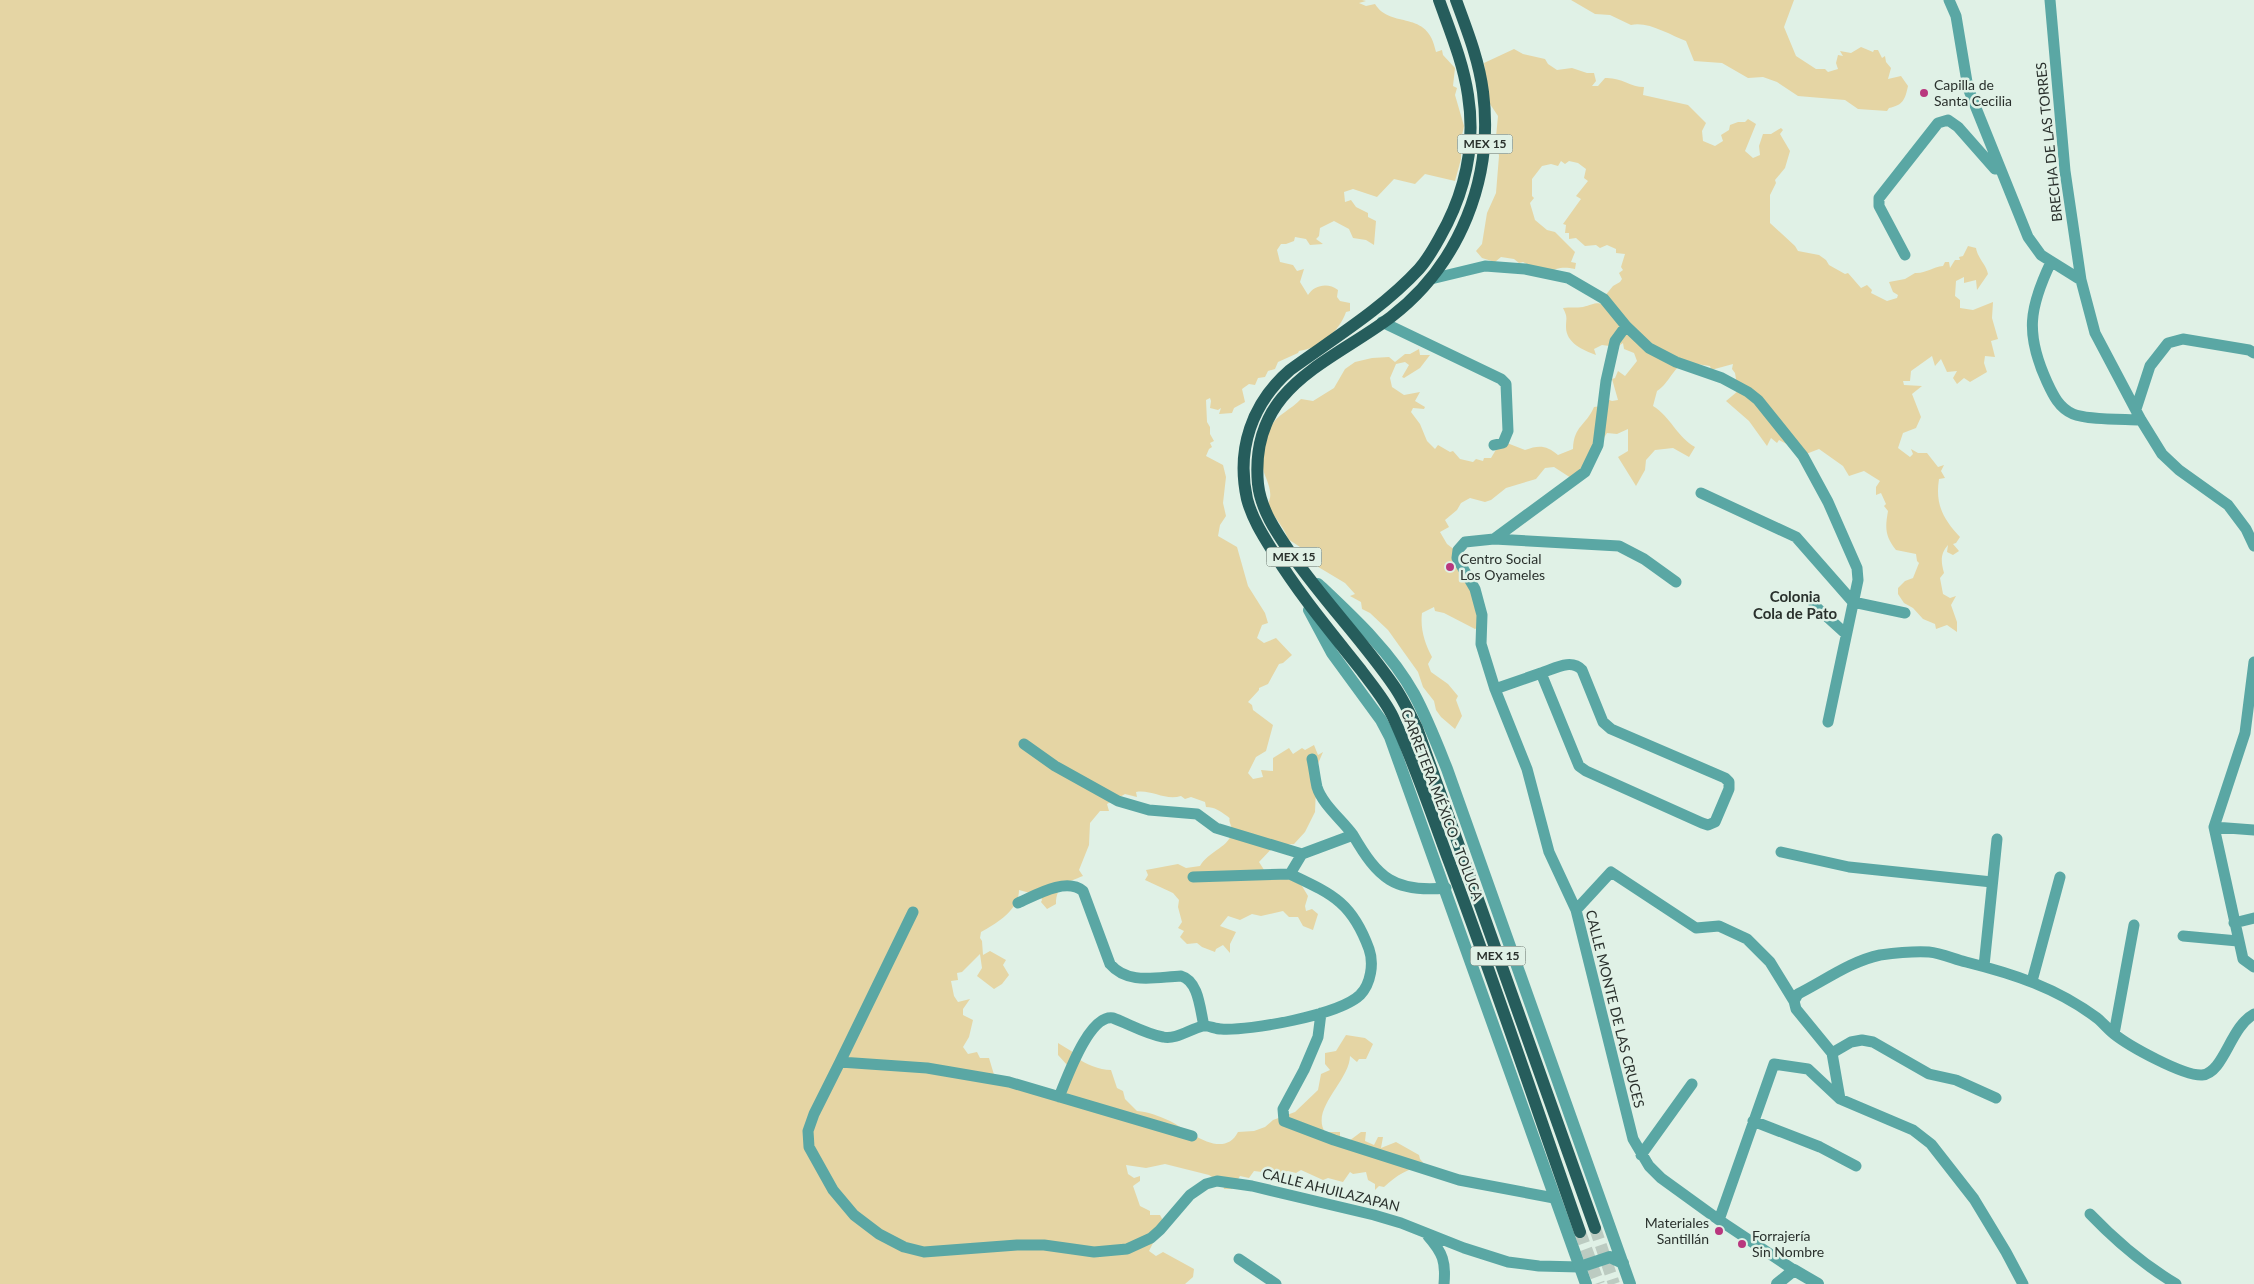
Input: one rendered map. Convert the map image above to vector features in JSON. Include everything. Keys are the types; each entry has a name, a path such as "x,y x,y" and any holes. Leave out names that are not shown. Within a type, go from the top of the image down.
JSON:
{"main road":[{"name":"CARRETERA MÉXICO - TOLUCA","path":"1439,0 1463,70 1468,96 1471,139 1466,174 1459,197 1448,223 1421,267 1381,304 1277,381 1258,408 1246,436 1243,473 1251,512 1259,529 1299,590 1382,697 1399,730 1459,887 1580,1232"},
{"name":"CARRETERA MÉXICO - TOLUCA","path":"1456,0 1469,36 1480,76 1486,130 1484,152 1471,209 1461,232 1431,280 1382,322 1313,369 1286,390 1276,404 1262,435 1258,485 1267,515 1299,565 1317,591 1395,687 1417,728 1595,1228"}],"street":[{"path":"1950,0 1956,16 1968,88 2001,175 2032,245 2051,262 2081,280"},
{"name":"BRECHA DE LAS TORRES","path":"2050,0 2065,171 2081,280 2095,333 2141,420 2162,454 2179,470 2228,505 2246,529 2254,546"},
{"path":"1905,255 1879,206 1879,198 1938,123 1948,120 1958,127 2001,175"},
{"path":"2051,262 2038,289 2032,318 2036,355 2059,404 2073,414 2141,420"},
{"path":"1431,280 1485,266 1525,269 1568,278 1604,299 1626,326 1648,348 1676,362 1722,378 1748,392 1766,410 1803,456 1828,502 1857,568 1858,580 1828,722"},
{"path":"1382,322 1501,379 1506,384 1508,436 1504,443 1494,445"},
{"path":"1494,539 1585,472 1598,445 1606,381 1615,341 1626,326"},
{"path":"2136,409 2150,366 2168,343 2183,339 2249,350 2254,353"},
{"path":"1701,493 1796,537 1853,602 1905,613"},
{"path":"1494,539 1619,546 1644,558 1676,582"},
{"name":"CALLE MONTE DE LAS CRUCES","path":"1494,539 1465,542 1458,550 1457,558 1475,589 1482,615 1481,644 1495,689 1527,769 1549,852 1576,910 1632,1139 1641,1155 1661,1178 1719,1220 1818,1284"},
{"path":"1299,565 1382,648 1414,694 1450,778 1630,1284"},
{"path":"1299,590 1332,653 1381,720 1390,737 1446,888 1554,1198 1586,1284"},
{"path":"1814,605 1846,634"},
{"path":"2254,662 2245,733 2214,827 2243,959 2254,967"},
{"path":"1495,689 1541,673 1569,664 1577,665 1582,670 1603,722 1611,729 1725,778 1729,782 1729,789 1715,822 1708,825 1586,771 1579,766 1541,673"},
{"path":"1024,744 1055,766 1118,801 1150,810 1197,814 1216,828 1302,854 1353,835"},
{"path":"1312,759 1318,789 1326,804 1353,835 1367,860 1388,879 1419,889 1446,888"},
{"path":"2214,827 2254,830"},
{"path":"1984,966 1997,839"},
{"path":"1781,852 1849,867 1992,882"},
{"path":"1290,874 1302,854"},
{"path":"1576,910 1611,872 1696,928 1719,926 1747,939 1770,962 1794,1001 1796,1009 1832,1053 1840,1099"},
{"path":"1059,1097 1086,1038 1095,1026 1106,1018 1113,1018 1163,1038 1172,1037 1204,1026 1220,1029 1261,1026 1321,1012 1341,1006 1358,996 1365,989 1371,973 1372,956 1362,930 1348,909 1329,894 1290,874 1193,877"},
{"path":"2032,981 2060,877"},
{"path":"1018,904 1067,884 1077,886 1083,891 1110,964 1117,972 1126,977 1181,976 1187,978 1194,986 1204,1026"},
{"path":"912,912 840,1062 927,1068 1009,1082 1192,1136"},
{"path":"2234,922 2254,918"},
{"path":"2114,1034 2134,925"},
{"path":"2183,936 2238,941"},
{"path":"1794,1001 1798,994 1839,972 1880,956 1930,952 2032,981 2068,998 2098,1019 2114,1034 2144,1053 2186,1072 2203,1075 2218,1067 2233,1036 2245,1019 2254,1014"},
{"path":"1321,1012 1318,1037 1304,1070 1283,1109 1284,1121 1334,1140 1459,1180 1554,1198"},
{"path":"1832,1053 1851,1042 1862,1040 1873,1042 1929,1074 1956,1080 1996,1098"},
{"name":"CALLE AHUILAZAPAN","path":"840,1062 820,1100 808,1130 809,1147 833,1190 854,1215 879,1234 904,1247 924,1252 1017,1245 1044,1245 1108,1252 1127,1249 1151,1238 1190,1195 1206,1184 1217,1181 1252,1186 1374,1215 1401,1223 1427,1235 1473,1251 1521,1264 1580,1267"},
{"path":"1719,1220 1774,1064 1808,1069 1840,1099 1912,1130 1931,1144 1974,1199 2023,1284"},
{"path":"1641,1155 1692,1084"},
{"path":"1753,1121 1820,1147 1856,1166"},
{"path":"2090,1214 2114,1239 2158,1273 2176,1284"},
{"path":"1427,1235 1439,1249 1444,1259 1444,1284"},
{"path":"1580,1267 1610,1257 1623,1263"},
{"path":"1239,1259 1276,1284"},
{"path":"1777,1284 1794,1270"}],"shaded area":[{"path":"0,0 1362,0 1366,1 1359,3 1366,6 1375,4 1382,12 1417,24 1425,30 1432,38 1436,52 1442,50 1443,55 1455,68 1453,86 1457,88 1455,95 1464,126 1461,140 1461,159 1455,181 1425,174 1415,184 1394,179 1377,197 1353,189 1344,192 1345,202 1351,200 1356,207 1368,213 1368,217 1376,221 1374,245 1366,240 1353,238 1349,229 1334,221 1320,228 1319,236 1316,239 1323,244 1310,245 1306,239 1295,237 1294,241 1281,244 1277,250 1280,262 1293,265 1297,271 1304,269 1300,282 1308,295 1317,287 1330,286 1338,290 1337,297 1340,301 1350,303 1350,311 1346,312 1339,326 1328,338 1278,362 1275,369 1268,371 1265,377 1258,378 1255,385 1249,384 1242,389 1245,402 1234,408 1232,413 1219,414 1221,408 1218,410 1210,408 1210,398 1206,400 1207,422 1214,441 1210,443 1212,447 1206,456 1223,465 1226,477 1223,503 1226,516 1220,525 1218,536 1237,547 1248,586 1265,613 1268,623 1262,625 1257,638 1264,643 1276,638 1292,655 1279,664 1268,684 1259,688 1248,702 1252,705 1253,710 1273,725 1266,751 1256,757 1248,773 1253,779 1263,777 1261,770 1273,771 1273,758 1289,748 1293,754 1302,748 1305,750 1314,745 1318,755 1323,752 1317,766 1315,812 1305,832 1294,844 1275,845 1259,862 1268,876 1299,881 1308,896 1305,906 1306,911 1312,909 1318,914 1313,930 1303,926 1298,917 1289,917 1283,911 1261,916 1252,914 1240,920 1228,916 1220,926 1236,932 1230,944 1230,953 1223,945 1216,949 1215,952 1197,943 1187,944 1180,937 1184,931 1178,928 1182,922 1178,907 1179,900 1173,893 1145,880 1148,875 1146,870 1178,864 1186,868 1200,866 1204,860 1227,842 1232,830 1230,818 1217,810 1206,807 1205,802 1191,797 1185,799 1181,796 1169,797 1147,792 1136,792 1137,797 1125,794 1107,804 1109,811 1100,811 1090,823 1089,845 1079,870 1083,876 1068,882 1061,888 1058,892 1056,904 1047,909 1041,902 1040,892 1030,893 1019,890 1018,897 1011,910 1000,920 981,932 980,938 983,955 990,951 1006,960 1003,965 1009,975 1002,984 994,989 977,976 982,968 980,954 962,972 957,973 958,980 951,981 954,996 958,1002 970,999 963,1009 963,1015 973,1020 969,1037 963,1047 968,1054 977,1052 980,1058 989,1058 995,1078 1055,1099 1068,1066 1058,1055 1058,1043 1076,1054 1077,1058 1084,1062 1097,1068 1111,1070 1117,1088 1123,1091 1125,1099 1137,1111 1162,1117 1195,1136 1215,1144 1224,1144 1232,1140 1238,1132 1254,1131 1265,1127 1273,1120 1295,1112 1318,1090 1321,1074 1330,1070 1325,1064 1325,1053 1336,1051 1346,1035 1365,1038 1373,1044 1366,1059 1359,1059 1357,1062 1350,1056 1344,1075 1326,1104 1322,1123 1325,1132 1340,1132 1340,1137 1349,1141 1361,1132 1366,1132 1365,1141 1374,1145 1378,1137 1383,1137 1381,1148 1396,1142 1419,1155 1426,1166 1414,1168 1403,1173 1384,1187 1379,1186 1375,1190 1375,1184 1368,1180 1366,1172 1353,1174 1350,1172 1343,1182 1328,1178 1323,1180 1301,1170 1296,1173 1288,1171 1279,1174 1254,1171 1249,1178 1240,1176 1232,1189 1224,1189 1223,1184 1209,1175 1165,1164 1146,1168 1126,1165 1128,1174 1134,1178 1140,1176 1140,1181 1133,1186 1140,1206 1150,1211 1150,1215 1160,1215 1167,1228 1155,1239 1149,1251 1156,1256 1163,1252 1194,1269 1193,1277 1185,1284 0,1284"},
{"path":"1571,0 1794,0 1784,27 1796,56 1816,69 1825,69 1828,72 1838,69 1836,63 1838,55 1843,56 1840,51 1851,53 1861,47 1873,52 1878,50 1882,58 1885,56 1886,62 1891,68 1888,79 1901,76 1908,86 1907,91 1900,103 1889,108 1887,111 1858,109 1845,100 1798,96 1777,82 1763,77 1748,78 1722,63 1694,61 1686,41 1659,29 1638,24 1631,25 1610,15 1595,14"},
{"path":"1514,49 1523,54 1545,59 1548,64 1557,70 1572,68 1587,73 1594,73 1596,81 1592,86 1598,86 1605,78 1611,78 1644,87 1643,95 1688,105 1706,123 1702,131 1703,141 1715,146 1723,141 1721,135 1729,130 1730,125 1745,122 1748,119 1756,124 1745,151 1753,158 1760,155 1759,146 1763,134 1771,134 1781,128 1783,130 1780,134 1790,151 1785,168 1775,180 1776,183 1770,195 1770,223 1798,251 1819,255 1829,265 1845,274 1848,273 1861,288 1867,285 1872,290 1871,293 1887,301 1897,298 1898,295 1893,292 1889,282 1905,279 1915,273 1943,266 1945,262 1949,262 1950,268 1955,260 1960,260 1959,257 1963,256 1968,246 1976,248 1988,274 1977,290 1976,280 1964,283 1964,277 1956,281 1955,296 1960,300 1960,308 1973,310 1993,302 1992,318 1998,339 1991,341 1995,357 1985,356 1984,363 1987,372 1970,382 1964,378 1957,384 1953,378 1957,371 1947,372 1941,359 1935,366 1932,356 1911,371 1910,381 1903,381 1904,385 1922,386 1912,394 1921,417 1916,428 1903,433 1898,448 1910,457 1913,454 1911,449 1918,453 1927,453 1938,467 1944,465 1941,471 1945,478 1939,479 1939,504 1949,524 1960,537 1953,544 1959,551 1953,555 1947,552 1948,545 1942,555 1944,573 1940,578 1943,594 1950,598 1956,596 1951,605 1957,622 1957,632 1947,625 1936,629 1935,624 1923,619 1913,608 1904,603 1898,594 1898,588 1905,581 1913,578 1919,563 1916,554 1896,550 1888,536 1886,522 1888,511 1884,506 1886,504 1881,493 1876,495 1876,487 1880,481 1864,471 1849,476 1843,466 1819,449 1806,454 1779,440 1777,443 1771,438 1767,446 1749,421 1726,401 1738,391 1735,373 1732,369 1733,364 1711,370 1710,366 1681,365 1657,391 1653,406 1664,415 1683,438 1695,447 1689,457 1673,448 1655,450 1646,460 1645,470 1636,486 1618,457 1628,451 1628,429 1617,434 1607,433 1583,470 1571,478 1554,467 1545,468 1536,479 1506,488 1491,500 1485,502 1470,498 1461,503 1457,510 1445,520 1449,527 1440,532 1447,544 1460,554 1481,626 1475,629 1444,613 1435,611 1434,607 1422,613 1424,636 1432,657 1428,664 1431,672 1448,684 1458,696 1456,700 1462,716 1455,729 1436,710 1434,701 1423,687 1418,672 1388,630 1370,613 1362,609 1361,602 1350,596 1355,594 1345,583 1305,559 1300,547 1288,539 1267,505 1270,490 1262,462 1269,430 1276,419 1301,399 1313,401 1334,388 1345,369 1355,362 1389,357 1395,362 1405,354 1410,354 1419,349 1420,355 1430,355 1420,368 1404,378 1402,377 1409,365 1405,362 1396,364 1390,378 1392,387 1404,395 1420,392 1415,401 1425,407 1424,409 1413,408 1411,412 1420,424 1427,441 1435,449 1438,445 1450,452 1453,451 1460,459 1473,462 1476,459 1483,461 1484,458 1491,458 1497,448 1507,443 1525,450 1534,447 1546,448 1558,455 1573,449 1578,430 1594,407 1602,406 1601,397 1612,401 1618,400 1612,379 1615,378 1618,371 1625,376 1637,361 1634,353 1624,349 1623,343 1617,347 1602,345 1594,349 1596,355 1572,342 1567,333 1566,316 1563,308 1603,304 1604,297 1622,279 1619,273 1623,270 1621,267 1625,254 1616,253 1616,249 1607,245 1600,248 1596,245 1585,246 1576,238 1569,239 1569,233 1565,233 1566,225 1563,224 1581,199 1576,196 1588,181 1584,178 1586,169 1578,163 1569,161 1565,164 1561,161 1558,166 1551,164 1542,166 1532,179 1532,196 1534,198 1530,203 1535,220 1547,230 1555,232 1575,252 1571,262 1576,263 1575,269 1561,268 1547,274 1523,262 1519,263 1514,259 1501,257 1495,262 1482,258 1476,251 1482,244 1487,213 1496,193 1499,156 1496,137 1498,116 1488,101 1484,63"}],"tunnel":[{"path":"1595,1228 1614,1284"},
{"path":"1580,1232 1599,1284"}],"place":[{"name":"Capilla de Santa Cecilia","path":"1924,93"},
{"name":"Centro Social Los Oyameles","path":"1450,567"},
{"name":"Materiales Santillán","path":"1719,1231"},
{"name":"Forrajería Sin Nombre","path":"1742,1244"}],"district":[{"name":"Colonia Cola de Pato","path":"1795,606"}]}
